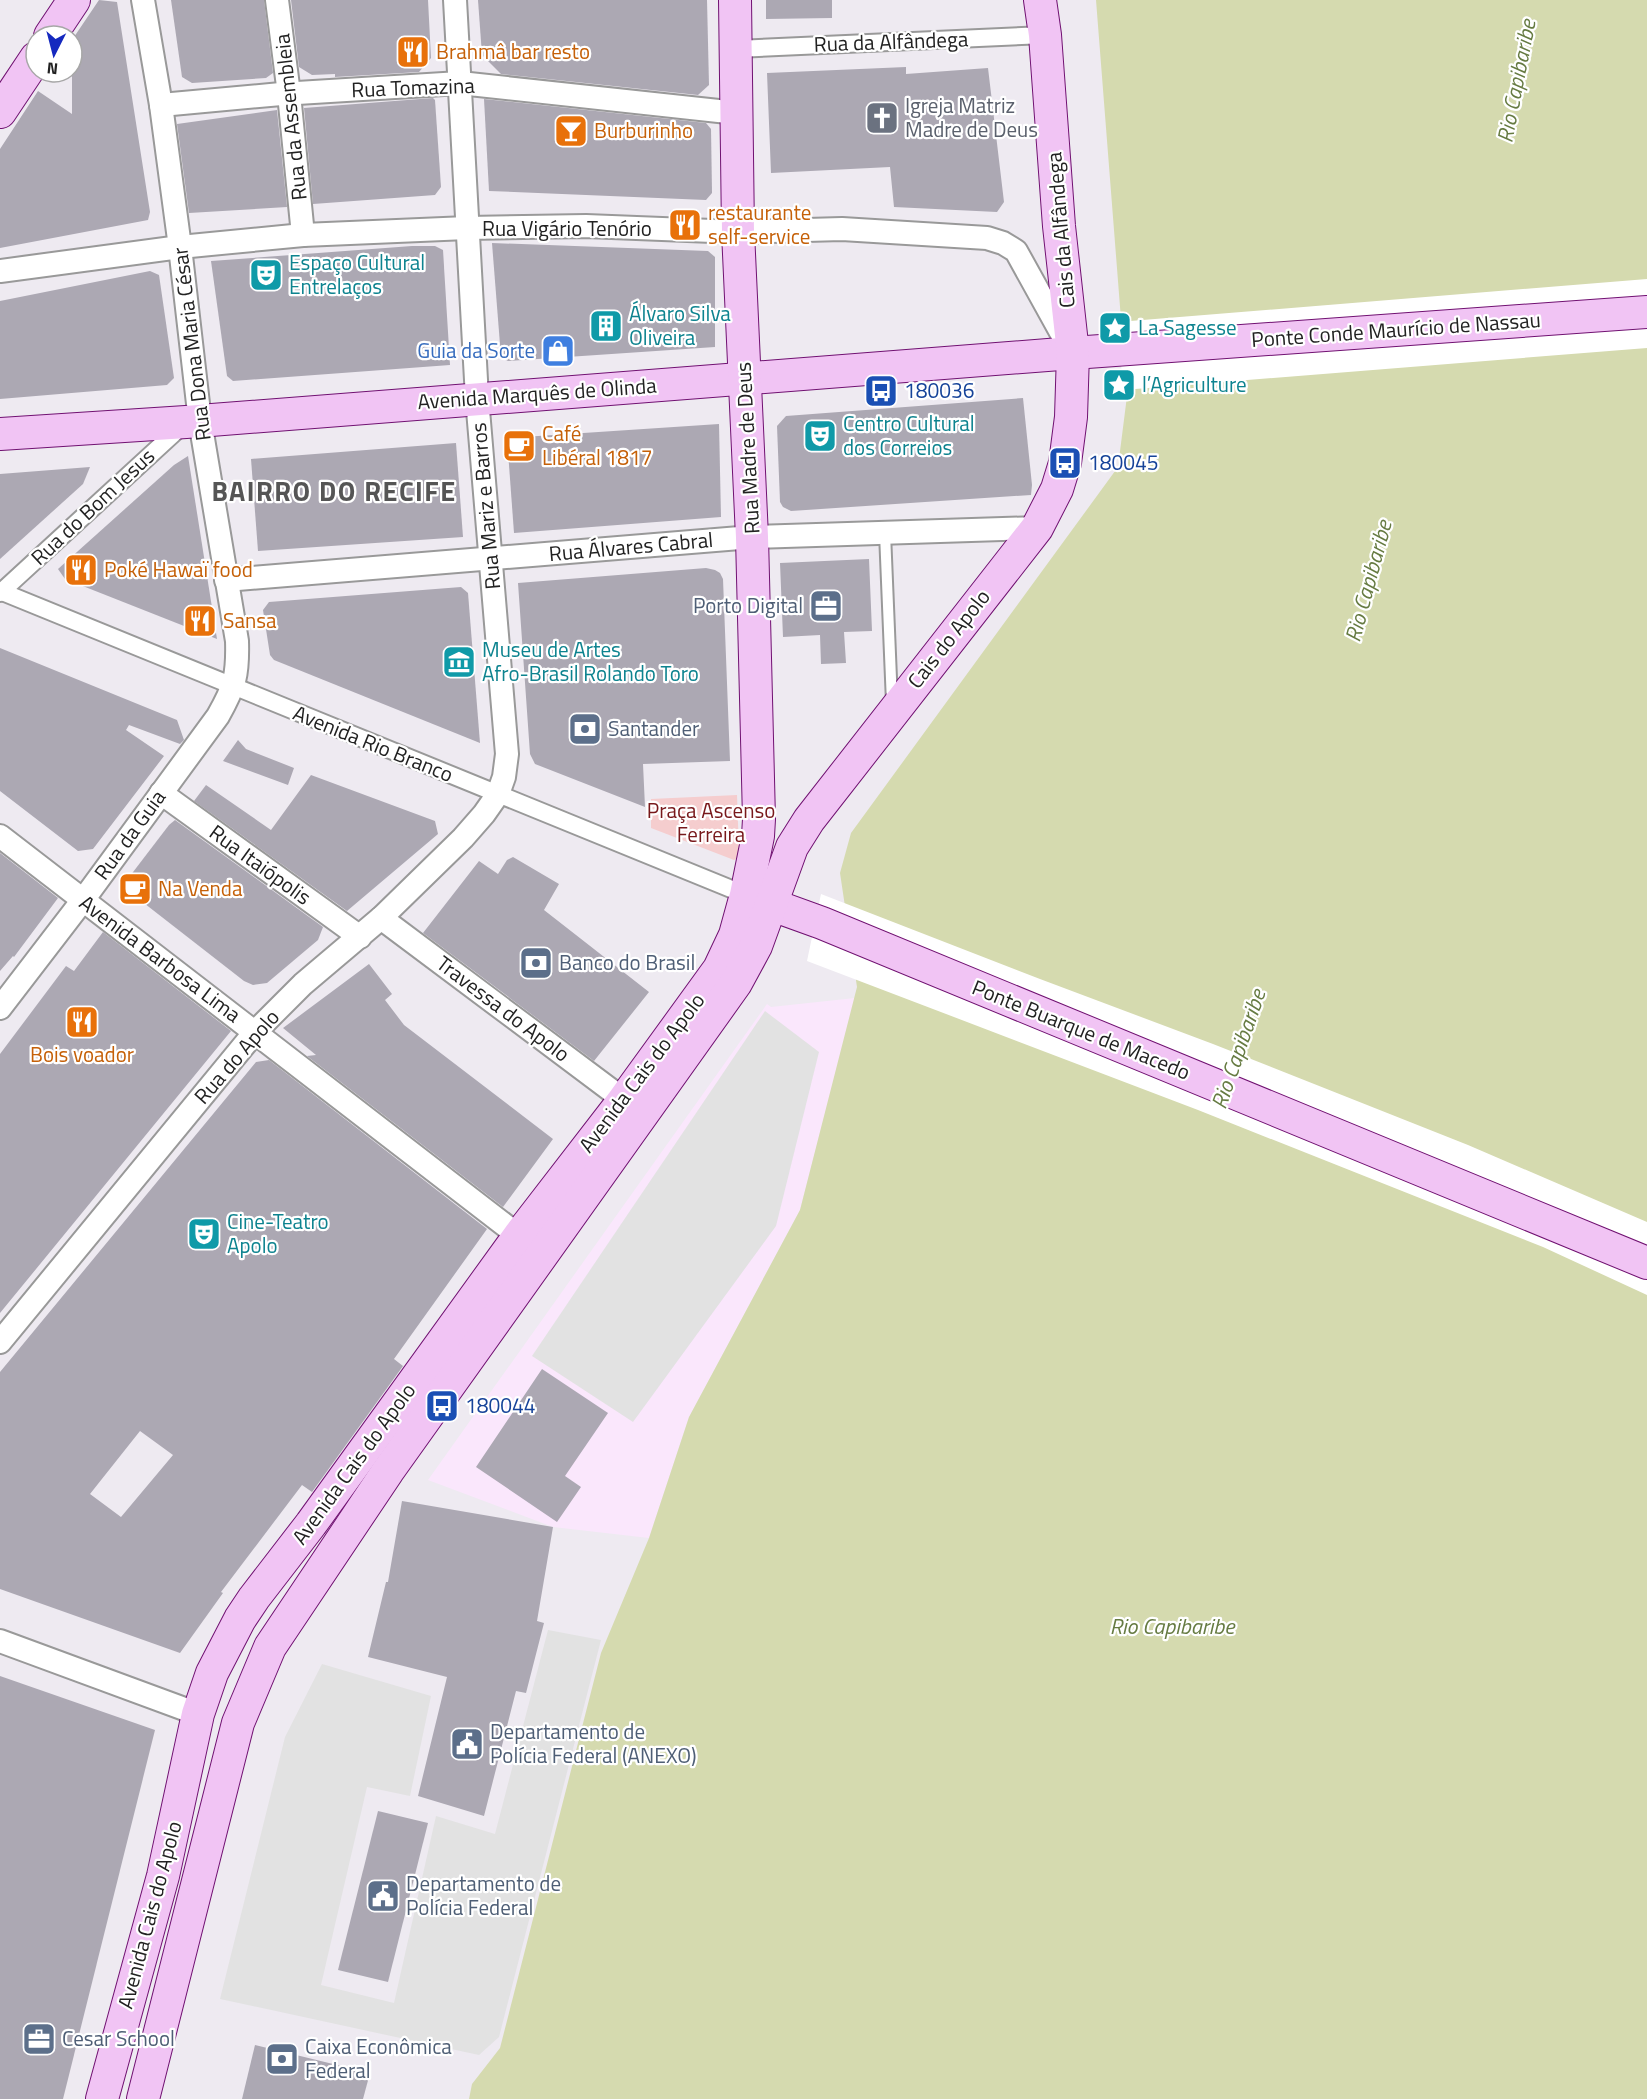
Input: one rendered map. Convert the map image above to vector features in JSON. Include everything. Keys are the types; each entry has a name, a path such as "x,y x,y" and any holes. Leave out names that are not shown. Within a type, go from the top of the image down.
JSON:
{"main road":[{"path":"58,24 74,0"},
{"name":"Rua Madre de Deus","path":"735,0 738,232 752,537 759,819 758,900"},
{"name":"Cais da Alfândega","path":"1040,0 1045,35 1059,226 1073,353"},
{"path":"0,112 24,76"},
{"name":"Ponte Conde Maurício de Nassau","path":"1073,353 1647,312"},
{"name":"Avenida Marquês de Olinda","path":"0,434 193,422 1073,353"},
{"name":"Cais do Apolo","path":"758,900 809,820 1037,528 1057,489 1065,463 1071,417 1073,353"},
{"name":"Ponte Buarque de Macedo","path":"758,900 822,923 1647,1263"},
{"name":"Avenida Cais do Apolo","path":"102,2099 163,1876 198,1714 212,1673 240,1619 519,1236 624,1100 719,969 735,935 758,900"},
{"name":"Avenida Cais do Apolo","path":"143,2099 238,1723 270,1647 388,1471 736,983 756,946 758,900"}],"street":[{"name":"Rua Dona Maria César","path":"143,0 161,105 180,247 193,422 237,641 238,665 234,688"},
{"name":"Rua da Assembleia","path":"277,0 303,235"},
{"name":"Rua Mariz e Barros","path":"455,0 477,398 507,754 504,777 498,794"},
{"name":"Rua da Alfândega","path":"737,49 1045,35"},
{"name":"Rua Tomazina","path":"161,105 460,83 737,113"},
{"name":"Rua Vigário Tenório","path":"0,271 180,247 303,235 467,228 586,226 738,232 842,229 987,238 1003,243 1016,251 1073,353"},
{"name":"Rua do Bom Jesus","path":"0,592 193,422"},
{"name":"Rua Álvares Cabral","path":"226,580 752,537 1037,528"},
{"name":"Avenida Rio Branco","path":"0,592 758,900"},
{"name":"Rua da Guia","path":"0,1008 219,716 234,688"},
{"name":"Rua Itaiópolis","path":"161,793 360,937"},
{"name":"Rua do Apolo","path":"0,1342 255,1032 303,984 381,918 463,838 498,794"},
{"name":"Avenida Barbosa Lima","path":"0,836 519,1236"},
{"name":"Travessa do Apolo","path":"381,918 624,1100"},
{"path":"0,1641 198,1714"}],"lane":[{"path":"885,533 892,712"}],"shaded area":[{"path":"855,998 800,1210 689,1417 649,1538 553,1527 428,1480 767,1004 771,1007"},
{"path":"765,1011 819,1052 776,1226 633,1422 532,1356"},
{"path":"548,1630 601,1640 499,2037 479,2055 220,1999 285,1737 322,1664 431,1696 410,1796 367,1787 321,1985 394,2003 436,1816 495,1834"}],"green space":[{"name":"Praça Ascenso Ferreira","path":"737,795 739,851 738,858 734,860 651,828 651,799"}],"water":[{"name":"Rio Capibaribe","path":"1096,0 1647,0 1647,2099 469,2099 472,2084 500,2048 601,1653 649,1538 689,1417 800,1210 857,987 840,873 851,833 1118,467 1127,396"}],"pier":[{"path":"1647,279 1647,348 1123,390 1118,322"},
{"path":"821,894 1213,1044 1468,1145 1647,1222 1647,1295 1543,1247 1198,1110 807,961"}],"building":[{"path":"99,0 117,2 150,212 148,220 0,248 0,149 38,91 72,114 72,84 84,84 83,24"},
{"path":"171,0 264,0 273,73 266,78 192,83 182,77"},
{"path":"291,0 428,0 431,58 419,72 335,77 335,74 312,75 299,67"},
{"path":"478,0 707,0 709,85 698,95 501,74 482,55"},
{"path":"766,0 832,0 832,18 766,19"},
{"name":"Igreja Matriz Madre de Deus","path":"906,67 906,74 988,68 1004,202 997,212 894,207 890,167 771,173 767,73"},
{"path":"433,98 435,100 441,187 435,195 313,204 304,108"},
{"path":"484,99 706,123 711,129 712,193 706,200 489,191"},
{"path":"277,110 287,207 189,213 177,124"},
{"path":"492,243 708,251 715,257 715,347 508,361 501,357"},
{"path":"435,246 443,250 450,365 233,381 227,376 211,261"},
{"path":"150,271 159,275 174,378 167,385 0,399 0,301"},
{"path":"1023,398 1032,485 1031,495 791,511 783,507 780,502 777,426 786,416"},
{"path":"719,424 721,517 514,533 507,438"},
{"path":"456,443 463,537 258,551 251,459"},
{"path":"188,456 217,639 65,579 58,569 174,465"},
{"path":"90,467 83,484 0,559 0,474"},
{"name":"Porto Digital","path":"869,559 872,631 844,632 846,663 821,664 820,635 783,637 780,563"},
{"path":"706,568 720,573 723,579 730,761 643,764 645,807 535,764 530,754 518,583"},
{"path":"461,587 468,593 480,743 274,660 270,655 263,610 269,602"},
{"path":"0,648 177,720 184,740 180,744 129,725 126,730 164,756 93,849 78,851 0,791"},
{"path":"238,740 246,749 294,768 288,785 223,761"},
{"path":"311,775 435,821 438,834 347,911 194,801 206,785 271,830"},
{"path":"175,820 323,927 318,940 267,983 253,985 244,981 131,893 130,876"},
{"path":"0,853 58,898 14,957 0,971"},
{"name":"Banco do Brasil","path":"513,857 559,884 544,910 649,992 594,1061 423,933 479,861 498,874 507,860"},
{"path":"103,932 231,1031 0,1313 0,1054 66,966 74,971"},
{"path":"369,964 392,994 385,1000 404,1025 553,1139 503,1207 307,1056 316,1055 283,1028"},
{"path":"269,1060 487,1229 394,1359 403,1366 312,1492 302,1485 221,1592 223,1593 180,1653 0,1589 0,1372 256,1062","holes":["140,1431 173,1455 121,1517 90,1494"]},
{"path":"542,1369 608,1413 565,1476 581,1487 557,1522 476,1467"},
{"name":"Departamento de Polícia Federal (ANEXO)","path":"402,1501 553,1527 537,1621 544,1623 526,1693 516,1691 484,1816 418,1796 447,1677 368,1657 386,1582 388,1582"},
{"path":"0,1676 155,1730 63,2099 0,2099"},
{"name":"Departamento de Polícia Federal","path":"378,1811 428,1823 388,1982 338,1970"},
{"name":"Caixa Econômica Federal","path":"255,2045 370,2073 363,2099 242,2099"}],"place":[{"name":"Brahmâ bar resto","path":"413,52"},
{"name":"Igreja Matriz Madre de Deus","path":"882,118"},
{"name":"Burburinho","path":"571,131"},
{"name":"restaurante self-service","path":"685,225"},
{"name":"Espaço Cultural Entrelaços","path":"266,275"},
{"name":"Álvaro Silva Oliveira","path":"606,326"},
{"name":"La Sagesse","path":"1115,328"},
{"name":"Guia da Sorte","path":"558,351"},
{"name":"l’Agriculture","path":"1119,385"},
{"name":"180036","path":"881,391"},
{"name":"Centro Cultural dos Correios","path":"820,436"},
{"name":"Café Libéral 1817","path":"519,446"},
{"name":"180045","path":"1065,463"},
{"name":"Poké Hawaï food","path":"81,570"},
{"name":"Porto Digital","path":"826,606"},
{"name":"Sansa","path":"200,621"},
{"name":"Museu de Artes Afro-Brasil Rolando Toro","path":"459,662"},
{"name":"Santander","path":"585,729"},
{"name":"Na Venda","path":"135,889"},
{"name":"Banco do Brasil","path":"536,963"},
{"name":"Bois voador","path":"82,1022"},
{"name":"Cine-Teatro Apolo","path":"204,1234"},
{"name":"180044","path":"442,1406"},
{"name":"Departamento de Polícia Federal (ANEXO)","path":"467,1744"},
{"name":"Departamento de Polícia Federal","path":"383,1896"},
{"name":"Cesar School","path":"39,2039"},
{"name":"Caixa Econômica Federal","path":"282,2059"}],"district":[{"name":"BAIRRO DO RECIFE","path":"334,492"}]}
